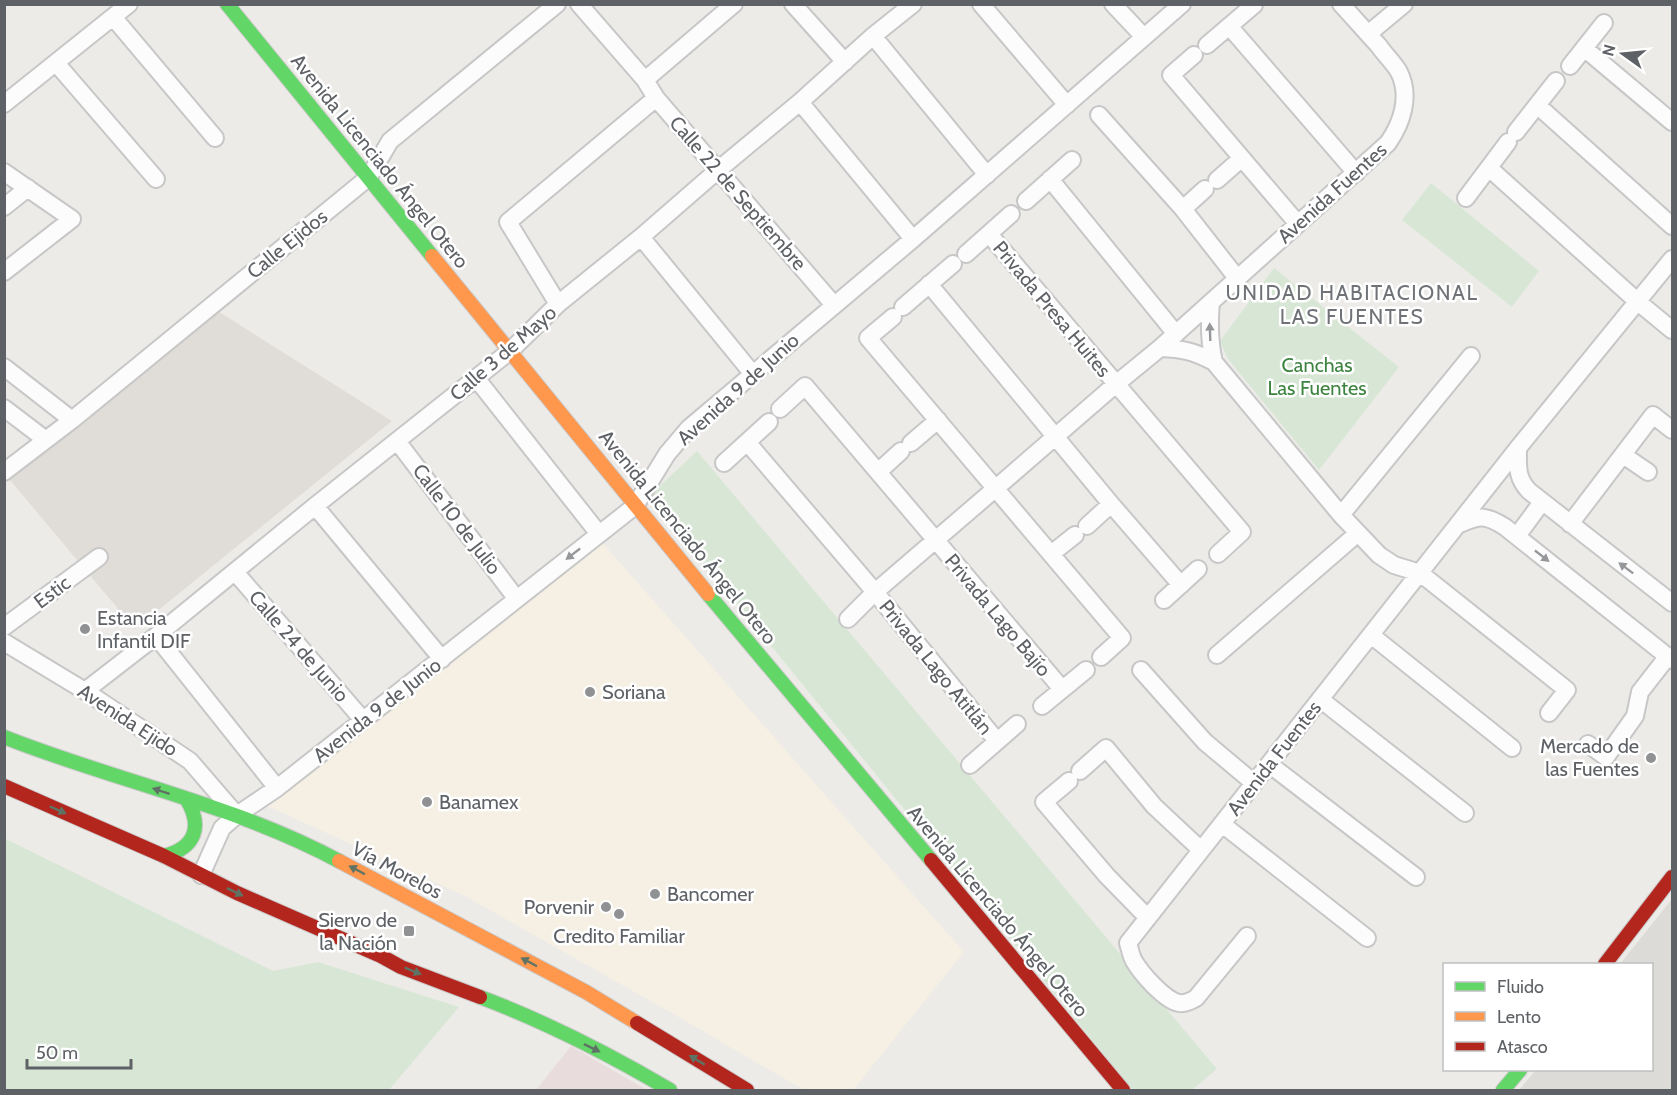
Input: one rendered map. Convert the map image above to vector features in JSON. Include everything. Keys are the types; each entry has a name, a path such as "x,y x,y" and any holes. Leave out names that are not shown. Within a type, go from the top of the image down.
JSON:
{"main road":[{"name":"Avenida Licenciado Ángel Otero","path":"227,4 635,506 1123,1090"},
{"name":"Vía Morelos","path":"4,737 39,751 237,815 319,850 577,987 747,1090"},
{"path":"4,786 164,856 237,893 381,956 401,967 520,1012 636,1070 670,1090"},
{"path":"164,856 184,848 193,837 195,816 187,800"},
{"path":"1606,963 1672,877"},
{"path":"1503,1090 1519,1071"}],"street":[{"path":"4,104 129,4"},
{"name":"Calle Ejidos","path":"4,472 72,420 369,177 390,141 557,4"},
{"name":"Calle 22 de Septiembre","path":"579,4 645,80 656,98 834,305"},
{"path":"645,80 734,4"},
{"path":"793,4 845,62"},
{"name":"Calle 3 de Mayo","path":"85,691 510,351 558,304 641,237 912,4"},
{"path":"981,4 1067,105"},
{"path":"1113,4 1144,37"},
{"name":"Avenida 9 de Junio","path":"201,874 222,828 277,788 635,506 667,454 689,428 913,239 1182,4"},
{"name":"Avenida Fuentes","path":"848,619 875,592 1176,334 1388,143 1402,117 1405,100 1404,86 1399,72 1341,4"},
{"path":"1368,34 1404,4"},
{"path":"1207,45 1254,5"},
{"path":"113,17 215,138"},
{"path":"1570,66 1604,23"},
{"path":"1229,26 1356,173"},
{"path":"873,36 987,175"},
{"path":"1584,48 1672,122"},
{"path":"1194,55 1171,75 1298,224"},
{"path":"56,63 156,179"},
{"path":"1466,198 1556,81"},
{"path":"558,304 508,222 656,98"},
{"path":"800,102 913,239"},
{"path":"1538,105 1672,226"},
{"path":"1099,115 1183,209 1237,279"},
{"path":"1183,209 1242,158"},
{"path":"1026,201 1072,160"},
{"path":"1489,168 1672,330"},
{"path":"4,172 72,219 4,272"},
{"path":"1050,179 1176,334"},
{"path":"4,207 28,188"},
{"name":"Privada Presa Huites","path":"938,420 868,338 1011,214"},
{"name":"Privada Presa Huites","path":"989,234 1242,532 1218,554"},
{"path":"641,237 752,373"},
{"name":"Avenida Fuentes","path":"1247,936 1196,998 1187,1003 1179,1003 1170,999 1151,983 1134,960 1128,943 1518,448 1672,259"},
{"path":"929,284 1181,585"},
{"path":"1210,302 1210,345 1214,362"},
{"path":"1160,348 1181,349 1199,354 1214,362 1341,515 1379,555 1394,565 1420,573 1566,690 1549,713"},
{"path":"1341,515 1471,356"},
{"path":"4,367 72,420"},
{"path":"476,378 599,534"},
{"name":"Privada Lago Bajío","path":"747,442 805,386 1062,690"},
{"path":"4,408 46,440"},
{"path":"1570,524 1653,415 1672,430"},
{"path":"878,472 938,420 1122,638 1101,657"},
{"name":"Calle 10 de Julio","path":"397,441 516,598"},
{"path":"724,463 747,442"},
{"name":"Privada Lago Atitlán","path":"747,442 875,592 997,741"},
{"path":"1518,448 1521,482 1542,502 1672,603"},
{"path":"1623,455 1648,472"},
{"path":"1517,536 1542,502"},
{"path":"1051,554 1111,504"},
{"path":"315,506 442,659"},
{"path":"1456,526 1478,517 1491,518 1517,536 1670,658 1640,692 1635,716 1606,758 1588,744"},
{"path":"1217,655 1358,533"},
{"name":"Estic","path":"4,627 99,557"},
{"path":"1164,600 1198,569"},
{"name":"Calle 24 de Junio","path":"235,572 363,720"},
{"path":"1371,635 1512,748"},
{"path":"156,636 277,788"},
{"name":"Avenida Ejido","path":"4,642 85,691 190,761 237,815"},
{"name":"Privada Lago Bajío","path":"1042,706 1086,670"},
{"path":"1141,670 1205,742 1254,783"},
{"path":"1320,699 1465,813"},
{"name":"Privada Lago Atitlán","path":"970,765 1017,724"},
{"path":"1148,918 1107,876 1044,802 1106,748 1154,806 1201,850"},
{"path":"1269,764 1416,878"},
{"path":"1222,824 1367,938"}],"shaded area":[{"path":"213,308 392,421 135,629 10,480"},
{"path":"598,538 964,952 853,1090 804,1090 467,897 261,803"},
{"path":"1672,899 1672,1090 1519,1090 1535,1071 1653,1071 1653,963 1621,963"},
{"path":"571,1046 647,1090 536,1090"}],"green space":[{"path":"1431,183 1539,271 1512,307 1402,220"},
{"name":"Canchas Las Fuentes","path":"1274,268 1399,367 1319,470 1228,359 1220,341"},
{"path":"697,451 1217,1069 1192,1090 1133,1090 649,496"},
{"path":"4,838 273,971 318,962 459,1007 389,1090 5,1090"}],"traffic: fast":[{"path":"227,4 432,256"},
{"path":"708,594 931,860"},
{"path":"4,737 46,753 216,808 299,841 339,861"},
{"path":"164,856 183,848 193,835 195,819 187,800"},
{"path":"480,997 577,1039 670,1090"},
{"path":"1503,1090 1519,1071"}],"traffic: slow":[{"path":"432,256 708,594"},
{"path":"339,861 586,992 637,1023"}],"traffic: jam":[{"path":"4,786 164,856 237,893 381,956 401,967 480,997"},
{"path":"931,860 1123,1090"},
{"path":"1606,963 1672,877"},
{"path":"637,1023 747,1090"}],"place":[{"name":"Estancia Infantil DIF","path":"85,629"},
{"name":"Soriana","path":"590,692"},
{"name":"Mercado de las Fuentes","path":"1651,758"},
{"name":"Banamex","path":"427,802"},
{"name":"Bancomer","path":"655,894"},
{"name":"Porvenir","path":"606,907"},
{"name":"Credito Familiar","path":"619,914"},
{"name":"Siervo de la Nación","path":"409,931"}],"district":[{"name":"UNIDAD HABITACIONAL LAS FUENTES","path":"1352,304"}]}
